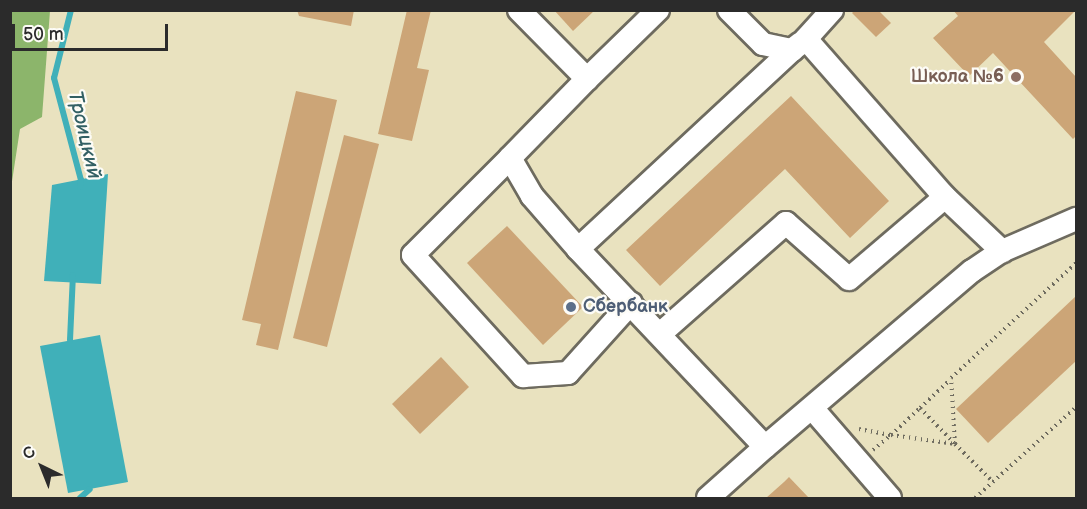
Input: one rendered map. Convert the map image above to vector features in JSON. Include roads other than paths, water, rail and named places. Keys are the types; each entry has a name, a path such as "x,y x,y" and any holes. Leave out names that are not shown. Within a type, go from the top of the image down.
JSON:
{"lane":[{"path":"519,10 587,79"},
{"path":"631,303 568,373 523,376 413,255 658,10"},
{"path":"729,10 763,44 799,45 945,197 1002,251"},
{"path":"578,249 799,45 832,10"},
{"path":"510,158 532,196 578,249 765,447"},
{"path":"660,334 786,223 849,279 945,197"},
{"path":"708,498 972,271 1002,251 1072,227"},
{"path":"812,408 890,498"}],"water":[{"path":"108,174 101,284 44,281 52,185"},
{"path":"100,335 128,482 68,493 40,346"}],"waterway":[{"name":"Троицкий","path":"71,10 54,78 81,180 80,187"},
{"name":"Троицкий","path":"70,340 73,275"},
{"name":"Троицкий","path":"80,498 90,489"}],"place":[{"name":"Школа №6","path":"1016,77"},
{"name":"Сбербанк","path":"571,307"}]}
